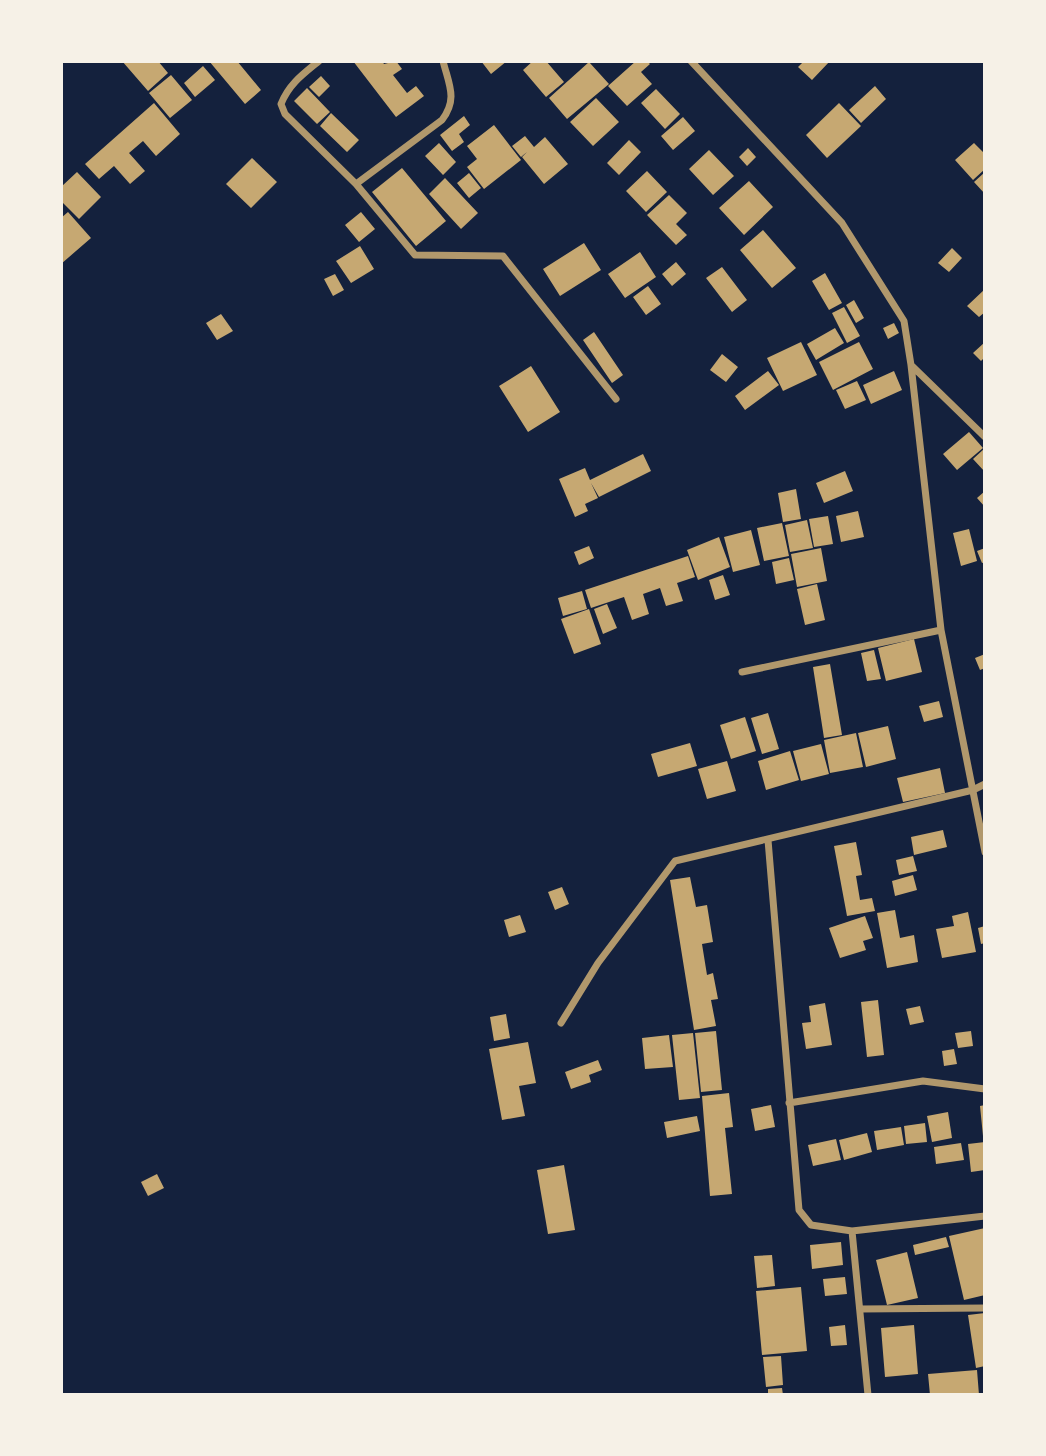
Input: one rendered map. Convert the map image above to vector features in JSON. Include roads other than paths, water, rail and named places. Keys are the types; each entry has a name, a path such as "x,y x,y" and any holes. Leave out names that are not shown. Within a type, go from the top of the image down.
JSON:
{"street":[{"path":"319,61 295,80 281,104 285,114 356,184 415,255 503,256 616,398"},
{"path":"356,184 442,120 450,109 452,101 443,61"},
{"path":"691,61 842,223 904,321 941,630 985,852"},
{"path":"911,365 985,437"},
{"path":"742,672 941,630"},
{"path":"561,1023 598,963 675,861 985,785"},
{"path":"768,840 799,1210 811,1225 852,1231 985,1216"},
{"path":"789,1103 923,1081 985,1089"},
{"path":"852,1231 868,1395"},
{"path":"860,1309 985,1308"}]}
